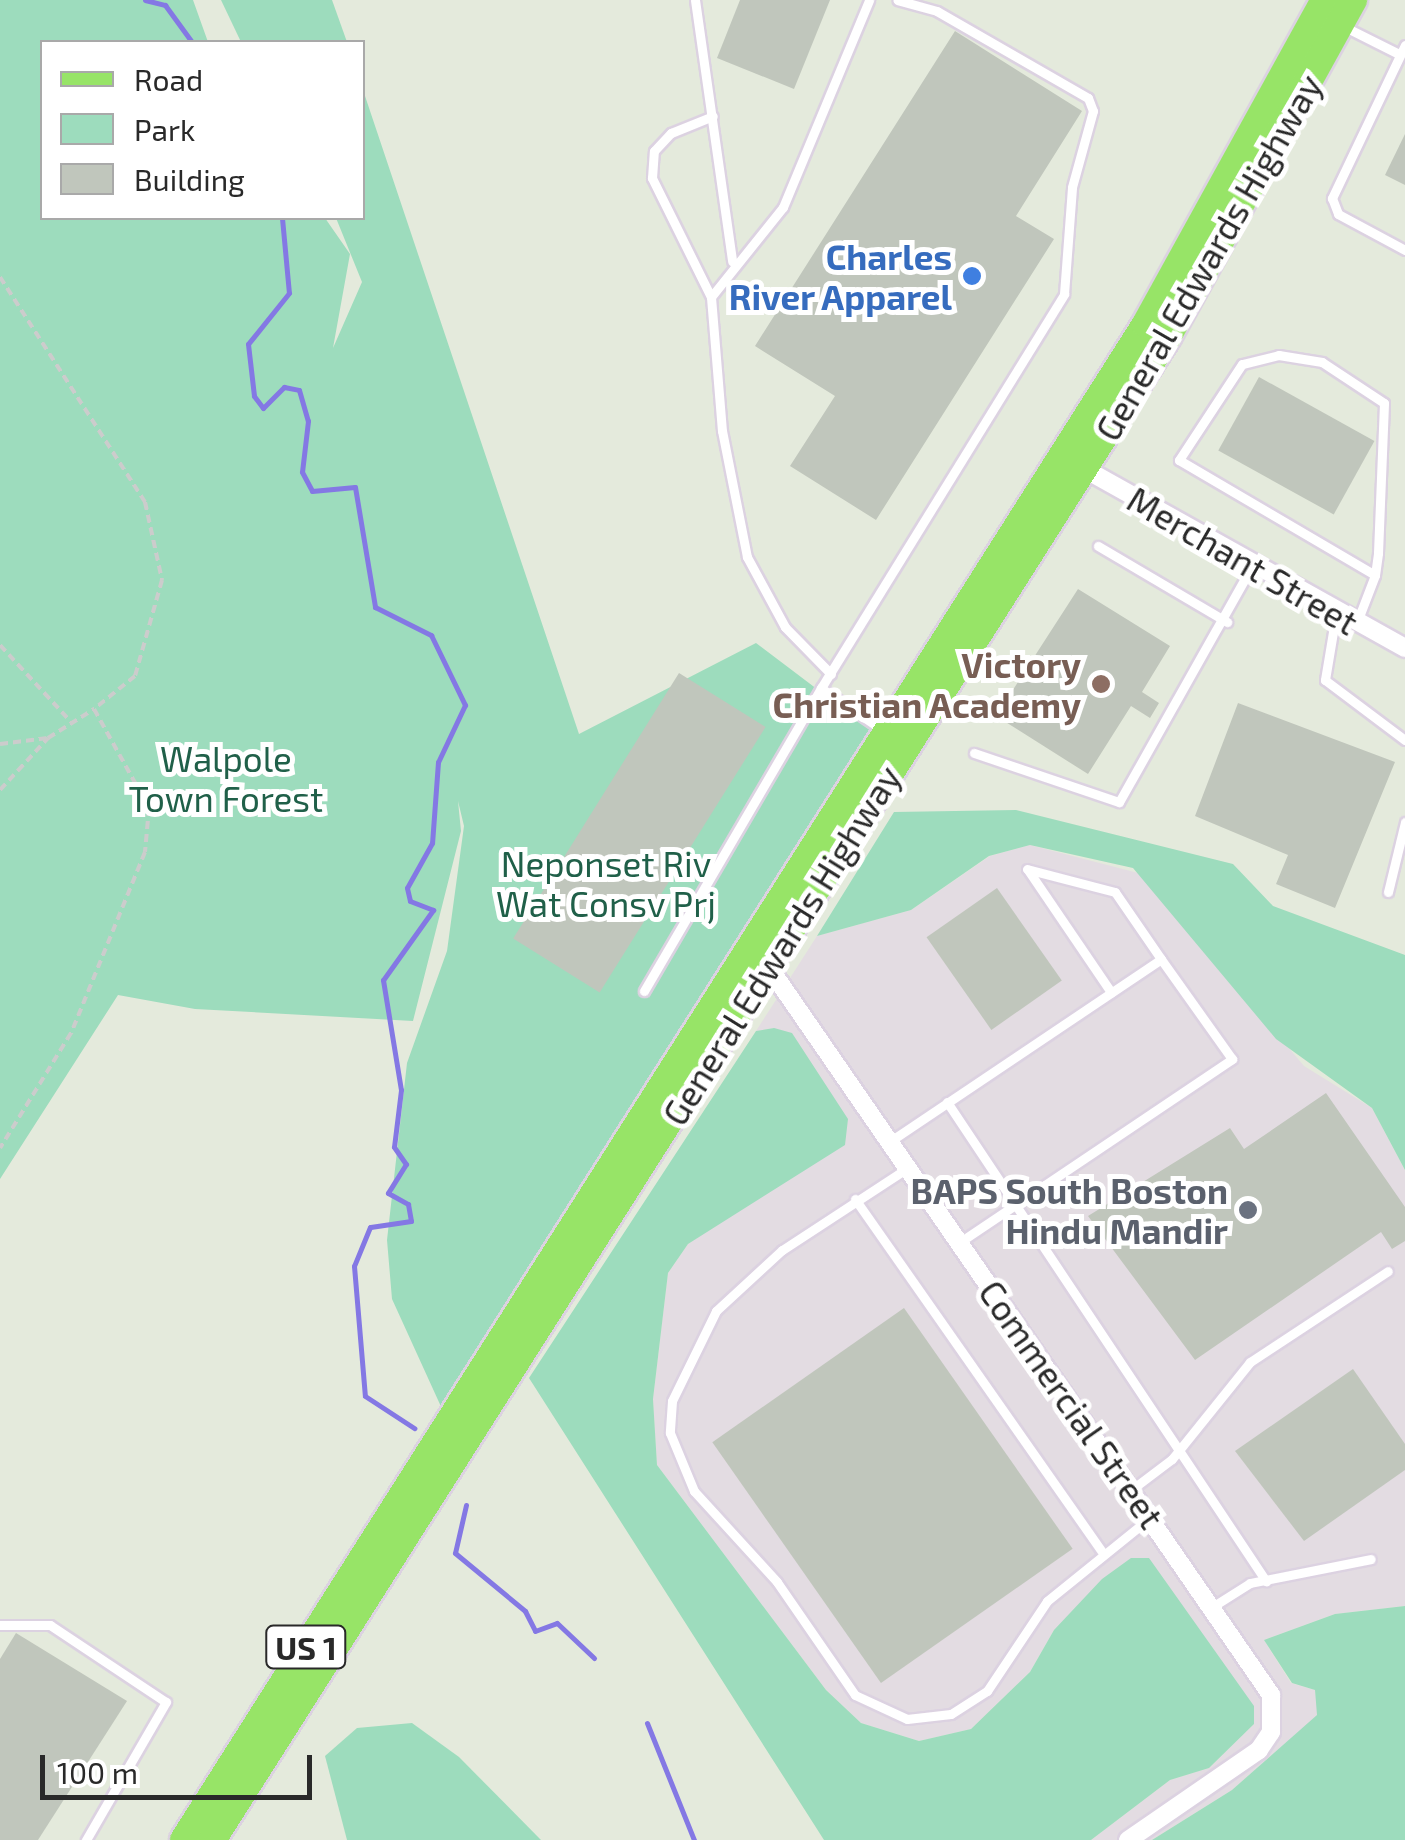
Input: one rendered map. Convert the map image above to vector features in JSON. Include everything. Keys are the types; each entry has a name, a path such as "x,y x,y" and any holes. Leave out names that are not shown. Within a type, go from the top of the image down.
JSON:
{"main road":[{"name":"General Edwards Highway","path":"440,1465 886,732 1214,212 1325,0"},
{"name":"General Edwards Highway","path":"440,1465 768,966 1083,468 1235,224 1346,12"},
{"name":"US 1","path":"184,1840 440,1465"},
{"name":"US 1","path":"212,1840 440,1465"}],"street":[{"name":"Merchant Street","path":"1083,468 1251,568 1405,648"},
{"name":"Commercial Street","path":"768,966 892,1140 1271,1694 1271,1732 1259,1750 1128,1840"}],"lane":[{"path":"695,0 732,261"},
{"path":"711,297 732,261 783,207 868,0"},
{"path":"644,991 821,688 1064,294 1072,187 1093,111 1088,98 937,10 897,0"},
{"path":"1346,12 1401,48 1332,198 1338,214 1405,250"},
{"path":"714,116 671,132 654,151 652,178 711,297 728,474 747,556 785,627 830,674"},
{"path":"1356,624 1375,574 1389,444 1382,399 1343,370 1291,355 1232,371 1178,460 1375,574"},
{"path":"1098,546 1226,622"},
{"path":"974,752 1119,802 1226,622 1251,568"},
{"path":"1336,614 1325,680 1405,740"},
{"path":"821,688 886,732"},
{"path":"1388,892 1405,822"},
{"path":"960,1242 1232,1060 1115,892 1027,870 1111,992"},
{"path":"892,1140 1161,959"},
{"path":"947,1102 1266,1581"},
{"path":"909,1167 855,1199 746,1280 695,1346 672,1401 670,1432 694,1491 777,1582 861,1701 907,1719 951,1714 999,1680 1046,1601 1101,1550 1150,1518"},
{"path":"855,1199 1101,1550"},
{"path":"1131,1490 1180,1450 1250,1362 1388,1271"},
{"path":"1212,1607 1266,1581 1371,1559"},
{"path":"0,1624 50,1625 166,1702 86,1840"}],"path":[{"path":"0,276 76,385 157,534 160,609 148,650 135,676 94,709 48,738 0,790"},
{"path":"0,645 72,723"},
{"path":"0,1148 92,988 150,832 138,776 94,709"},
{"path":"0,744 48,738"}],"shaded area":[{"path":"1030,845 1142,874 1304,1066 1372,1108 1405,1170 1405,1606 1335,1614 1264,1640 1291,1683 1315,1690 1318,1715 1232,1790 1152,1840 1091,1840 1170,1780 1209,1768 1254,1724 1054,1630 1030,1672 971,1729 919,1741 861,1723 826,1690 657,1465 653,1399 668,1273 688,1244 745,1206 774,1028 756,1031 817,936 911,910 990,856"}],"green space":[{"path":"0,0 193,0 207,40 40,40 40,220 326,220 350,254 333,348 362,282 337,220 365,220 365,96 579,734 756,643 879,736 443,1411 392,1299 387,1240 407,1063 447,951 464,826 458,801 461,831 413,1021 195,1009 118,995 0,1179"},
{"path":"221,0 332,0 346,40 240,40"},
{"path":"1016,810 1233,864 1273,906 1405,955 1405,1170 1372,1108 1276,1039 1133,868 1030,845 989,856 911,910 817,936 894,812"},
{"path":"774,1028 792,1033 848,1119 845,1145 688,1244 668,1273 653,1399 657,1465 826,1690 861,1723 919,1741 971,1729 1030,1672 1054,1630 1102,1579 1131,1558 1149,1558 1254,1706 1254,1724 1209,1768 1170,1780 1091,1840 824,1840 529,1378 756,1031"},
{"path":"1405,1606 1405,1840 1152,1840 1232,1790 1317,1715 1315,1690 1292,1683 1264,1640 1335,1614"},
{"path":"412,1723 459,1757 541,1840 347,1840 325,1756 357,1728"}],"building":[{"path":"740,0 830,0 794,89 717,58"},
{"name":"Charles River Apparel","path":"955,31 1082,111 1016,216 1054,239 876,520 790,466 835,396 755,346"},
{"path":"1405,134 1405,185 1385,175"},
{"path":"1259,377 1374,441 1334,514 1218,450"},
{"path":"1078,589 1170,646 1142,692 1159,703 1150,718 1131,706 1088,774 996,716"},
{"path":"679,673 766,727 600,992 513,938"},
{"path":"1238,703 1395,762 1335,908 1276,884 1288,855 1195,816"},
{"path":"997,888 1062,981 991,1030 927,937"},
{"name":"BAPS South Boston Hindu Mandir","path":"1326,1093 1405,1207 1405,1241 1392,1249 1381,1232 1195,1360 1088,1216 1230,1128 1244,1149"},
{"path":"904,1308 1073,1549 881,1683 712,1442"},
{"path":"1353,1369 1405,1444 1405,1470 1304,1541 1235,1451"},
{"path":"16,1633 127,1701 38,1840 0,1840 0,1659"}],"waterway":[{"path":"145,0 165,5 191,40"},
{"path":"282,220 289,293 248,344 254,396 263,408 284,387 299,390 308,421 302,472 312,491 355,487 375,607 431,635 465,705 438,762 432,843 407,888 410,901 433,910 383,980 401,1090 394,1147 406,1164 388,1193 408,1204 411,1221 370,1227 354,1266 365,1396 414,1428"},
{"path":"466,1505 455,1553 525,1611 535,1631 557,1623 594,1658"},
{"path":"647,1723 694,1840"}],"place":[{"name":"Charles River Apparel","path":"972,276"},
{"name":"Victory Christian Academy","path":"1101,684"},
{"name":"BAPS South Boston Hindu Mandir","path":"1248,1210"}],"park label":[{"name":"Walpole Town Forest","path":"226,778"},
{"name":"Neponset Riv Wat Consv Prj","path":"606,883"}]}
